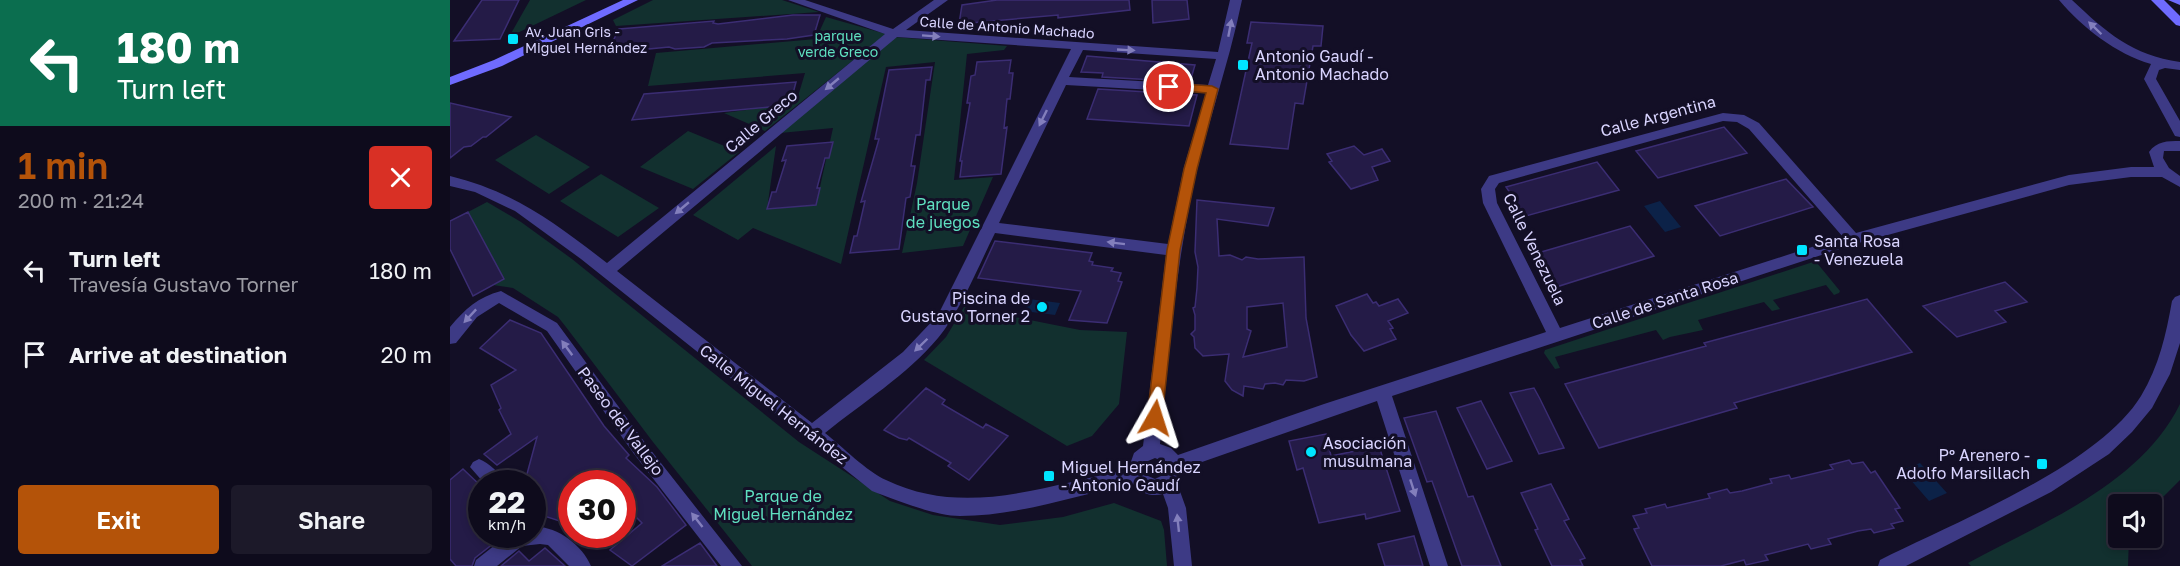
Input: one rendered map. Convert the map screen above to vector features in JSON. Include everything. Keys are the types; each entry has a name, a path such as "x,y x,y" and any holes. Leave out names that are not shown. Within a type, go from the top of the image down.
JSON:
{"street":[{"path":"450,72 609,0"},
{"path":"450,81 508,59 632,0"},
{"name":"Calle de Antonio Machado","path":"794,0 894,33 1223,56"},
{"name":"Calle Greco","path":"606,272 894,33 942,0"},
{"path":"1151,452 1174,250 1190,169 1223,56 1236,0"},
{"path":"2065,0 2106,38 2154,74 2179,131"},
{"path":"2157,0 2180,22"},
{"path":"2174,0 2180,2"},
{"path":"811,434 909,357 932,334 943,319 991,227 1078,47"},
{"path":"2154,74 2180,57"},
{"path":"2154,74 2180,66"},
{"path":"1061,81 1212,89"},
{"name":"Calle Argentina","path":"1494,179 1733,116 1746,120 1754,126 1853,239"},
{"path":"2180,146 2165,146 2155,153 2155,160 2163,172 2180,182"},
{"name":"Calle de Santa Rosa","path":"1172,472 1382,392 1853,239 2068,180 2131,172 2163,172"},
{"name":"Calle Venezuela","path":"1494,179 1488,189 1490,203 1556,336"},
{"name":"Calle Miguel Hernández","path":"450,181 479,188 520,207 878,485 905,496 959,508 1038,499 1102,482 1136,476"},
{"path":"991,227 1174,250"},
{"name":"Paseo del Vallejo","path":"450,338 472,312 494,298 501,297 552,327 640,449 733,566"},
{"path":"1887,566 2043,487 2102,451 2140,412 2155,389 2170,357 2179,318 2180,301"},
{"path":"1382,392 1439,566"},
{"path":"1172,472 1152,487 1140,481 1136,476 1138,460 1151,452 1161,451 1170,456 1177,508 1183,566"},
{"path":"479,467 482,470"},
{"path":"546,534 582,566"},
{"path":"483,566 505,548"}],"green space":[{"path":"530,0 586,0 509,37"},
{"path":"653,0 782,0 819,12 616,26 613,20"},
{"name":"parque verde Greco","path":"826,17 886,34 765,131 724,113 796,103 805,73 648,86 656,53 816,39"},
{"name":"Parque de juegos","path":"894,37 1007,46 1004,50 967,54 954,180 993,177 963,246 902,253 917,183 935,62 886,67 841,264 753,228 738,240 693,215 776,146 767,209 816,205 833,128 780,133"},
{"path":"688,131 739,152 693,189 640,167"},
{"path":"536,135 590,167 549,194 495,160"},
{"path":"601,174 659,208 618,237 560,201"},
{"name":"Parque de Miguel Hernández","path":"487,202 521,222 572,259 799,442 890,501 933,515 1000,525 1063,517 1114,503 1161,521 1167,566 752,566 653,442 558,317 513,288 493,285 504,279 468,212"},
{"path":"1813,262 1817,263 1840,291 1839,293 1834,295 1826,285 1773,300 1780,309 1772,311 1764,302 1698,320 1703,330 1663,340 1656,330 1555,357 1560,368 1555,369 1544,353 1545,350"},
{"path":"964,307 1080,330 1127,332 1119,404 1092,436 1067,446 924,360 946,337"},
{"path":"2180,404 2180,480 2162,498 2162,494 2108,494 2108,548 2129,548 2128,566 1971,566 1968,563 2087,498 2141,457 2162,432"}],"water":[{"path":"1660,201 1681,227 1665,232 1644,206"},
{"name":"Piscina de Gustavo Torner 2","path":"1029,299 1060,303 1055,315 1024,311"},
{"path":"1920,463 1947,493 1929,501 1902,470"}],"building":[{"path":"482,0 519,0 500,39 454,41"},
{"path":"997,0 1129,0 1130,10 1058,18 1058,15 959,24 962,5"},
{"path":"1152,0 1187,0 1189,19 1153,23"},
{"path":"793,15 820,15 814,35 787,39 712,43 704,47 675,49 669,47 607,53 619,29 714,21 713,23 718,24"},
{"path":"1251,22 1323,26 1321,46 1313,46 1303,104 1295,103 1288,149 1230,144 1252,43 1247,43"},
{"path":"1087,56 1195,65 1190,82 1102,77 1103,73 1081,72"},
{"path":"1011,60 1009,73 1013,73 1010,99 1007,99 1004,128 1007,127 1001,174 960,177 962,161 960,161 970,103 967,103 971,76 975,75 977,62"},
{"path":"932,67 930,80 926,80 920,135 916,135 911,166 915,166 910,197 906,198 899,249 850,253 854,236 857,236 865,201 861,202 879,139 875,139 889,70"},
{"path":"796,82 790,105 632,120 644,94"},
{"path":"1098,89 1197,95 1189,126 1087,119"},
{"path":"450,103 511,117 486,137 471,146 464,147 450,158"},
{"path":"1724,127 1747,153 1658,178 1636,151"},
{"path":"833,142 829,158 825,158 817,188 820,188 816,205 767,209 772,192 776,192 786,160 782,161 787,146"},
{"path":"1354,146 1364,155 1382,149 1390,161 1372,167 1378,180 1351,189 1329,162 1332,161 1327,154"},
{"path":"1597,162 1619,190 1526,216 1506,187"},
{"path":"1786,179 1813,207 1720,236 1695,206"},
{"path":"1197,200 1274,208 1268,226 1217,219 1219,256 1230,255 1242,260 1246,257 1258,259 1304,257 1306,318 1317,377 1304,381 1286,380 1283,385 1265,384 1263,389 1244,386 1243,396 1232,390 1225,381 1229,354 1203,356 1195,348 1194,337 1191,334 1195,330 1193,308 1195,307 1198,267 1195,252","holes":["1283,303 1287,347 1243,357 1251,331 1247,329 1247,307"]},
{"path":"468,212 504,279 473,296 450,249 450,221"},
{"path":"1630,226 1654,256 1553,288 1531,255"},
{"path":"995,241 1092,253 1089,261 1093,262 1092,265 1113,268 1111,271 1121,273 1118,281 1122,282 1107,323 1069,320 1081,291 978,278"},
{"path":"2005,282 2027,302 1995,311 2006,322 1957,337 1923,306"},
{"path":"1367,294 1373,303 1376,302 1379,306 1398,299 1408,313 1388,321 1396,339 1364,351 1351,335 1336,306"},
{"path":"1867,299 1912,352 1734,403 1737,408 1599,448 1565,384 1706,346 1704,343"},
{"path":"510,320 541,333 604,426 629,455 626,458 657,487 686,525 632,566 610,550 612,548 636,548 636,528 642,523 636,517 636,470 558,470 558,520 546,517 546,470 528,470 537,437 497,465 484,454 511,434 499,410 501,408 491,385 516,370 480,348"},
{"path":"926,388 945,400 942,404 983,428 986,424 1008,436 969,480 948,466 951,463 909,438 907,440 899,438 884,430"},
{"path":"1534,388 1564,448 1539,454 1510,393"},
{"path":"1481,401 1512,461 1487,469 1457,408"},
{"path":"1436,411 1468,497 1473,496 1501,566 1462,566 1432,481 1427,482 1404,418"},
{"path":"1326,434 1331,456 1379,446 1400,511 1366,519 1365,514 1319,523 1303,468 1297,470 1289,441"},
{"path":"1849,460 1852,464 1863,462 1871,473 1875,471 1900,508 1895,509 1903,521 1891,524 1894,528 1874,533 1871,529 1858,531 1828,539 1831,544 1811,549 1808,544 1765,555 1768,560 1746,565 1744,560 1721,566 1652,566 1634,529 1639,528 1633,516 1647,513 1645,509 1665,504 1667,508 1710,498 1708,494 1727,489 1730,493 1742,491 1772,483 1770,479 1789,475 1791,479 1833,469 1830,465"},
{"path":"463,469 468,474 468,548 488,548 475,558 472,566 456,566 450,559 450,480"},
{"path":"1551,484 1569,519 1564,521 1585,558 1580,560 1583,566 1552,566 1535,530 1538,529 1521,493"},
{"path":"1414,536 1423,566 1385,566 1378,544"},
{"path":"700,543 717,566 662,566"},
{"path":"545,548 565,566 501,566 519,551 529,561"}],"place":[{"name":"Av. Juan Gris - Miguel Hernández","path":"513,39"},
{"name":"Antonio Gaudí - Antonio Machado","path":"1243,65"},
{"name":"Santa Rosa - Venezuela","path":"1802,250"},
{"name":"Piscina de Gustavo Torner 2","path":"1042,307"},
{"name":"Asociación musulmana","path":"1311,452"},
{"name":"Pº Arenero - Adolfo Marsillach","path":"2042,464"},
{"name":"Miguel Hernández - Antonio Gaudí","path":"1049,476"}],"route":[{"path":"1155,418 1174,250 1190,169 1212,89 1169,87"}]}
